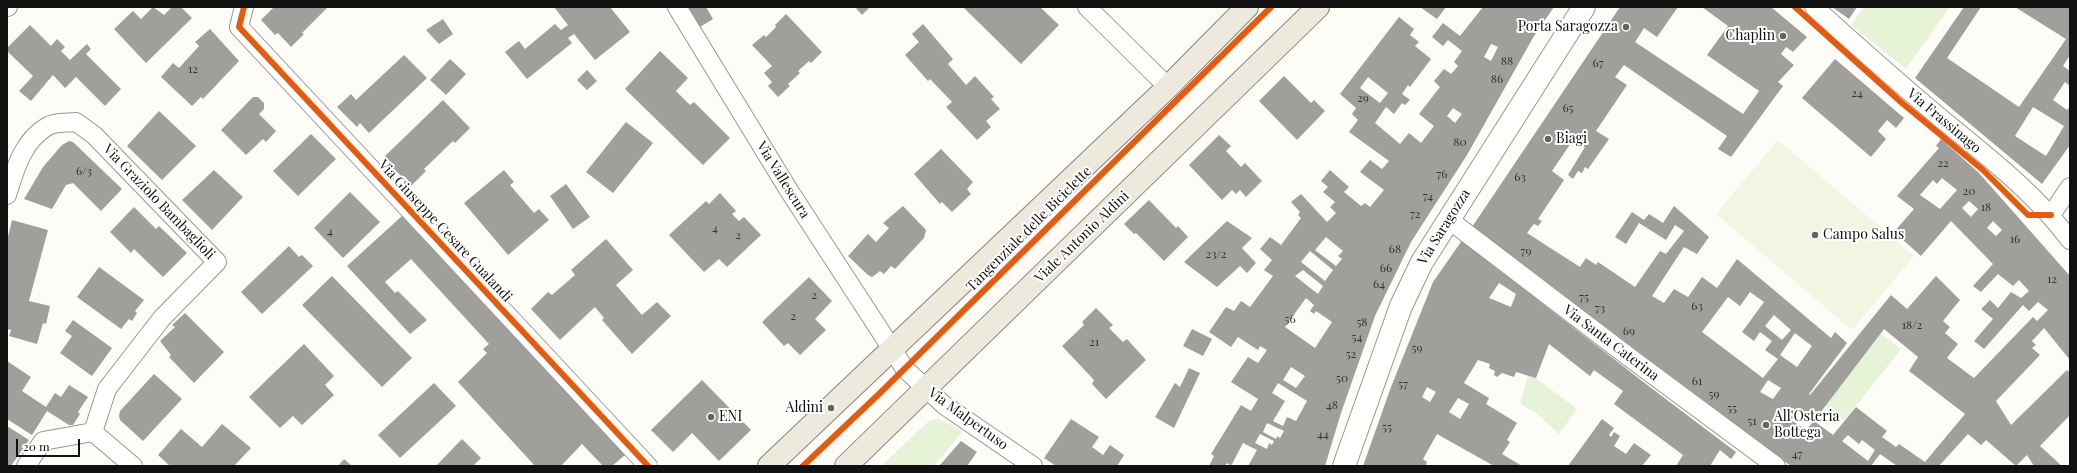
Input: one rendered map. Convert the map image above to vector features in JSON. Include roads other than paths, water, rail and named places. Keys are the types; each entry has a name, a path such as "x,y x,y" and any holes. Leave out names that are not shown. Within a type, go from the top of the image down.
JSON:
{"main road":[{"path":"769,466 1168,87 1247,7"},
{"name":"Viale Antonio Aldini","path":"846,466 1318,7"}],"street":[{"name":"Via Giuseppe Cesare Gualandi","path":"244,7 239,27 648,466"},
{"name":"Via Vallescura","path":"677,7 788,189 892,350"},
{"path":"1087,7 1168,87"},
{"name":"Via Saragozza","path":"1344,466 1401,306 1422,262 1584,7"},
{"name":"Via Frassinago","path":"1814,7 1888,74 2014,179 2051,215 2070,240"},
{"name":"Via Graziolo Bambaglioli","path":"7,195 18,162 31,140 49,125 76,122 94,136 217,262 162,318 107,389 93,432"},
{"path":"2051,215 2070,187"},
{"name":"Via Santa Caterina","path":"1448,219 1629,357 1776,466"},
{"name":"Via Malpertuso","path":"892,350 905,369 944,405 1033,466"},
{"path":"26,466 43,441 93,432 133,466"}],"place":[{"name":"Porta Saragozza","path":"1626,27"},
{"name":"Chaplin","path":"1783,36"},
{"name":"Biagi","path":"1548,139"},
{"name":"Campo Salus","path":"1815,235"},
{"name":"Aldini","path":"831,408"},
{"name":"ENI","path":"711,417"},
{"name":"All'Osteria Bottega","path":"1766,425"}]}
